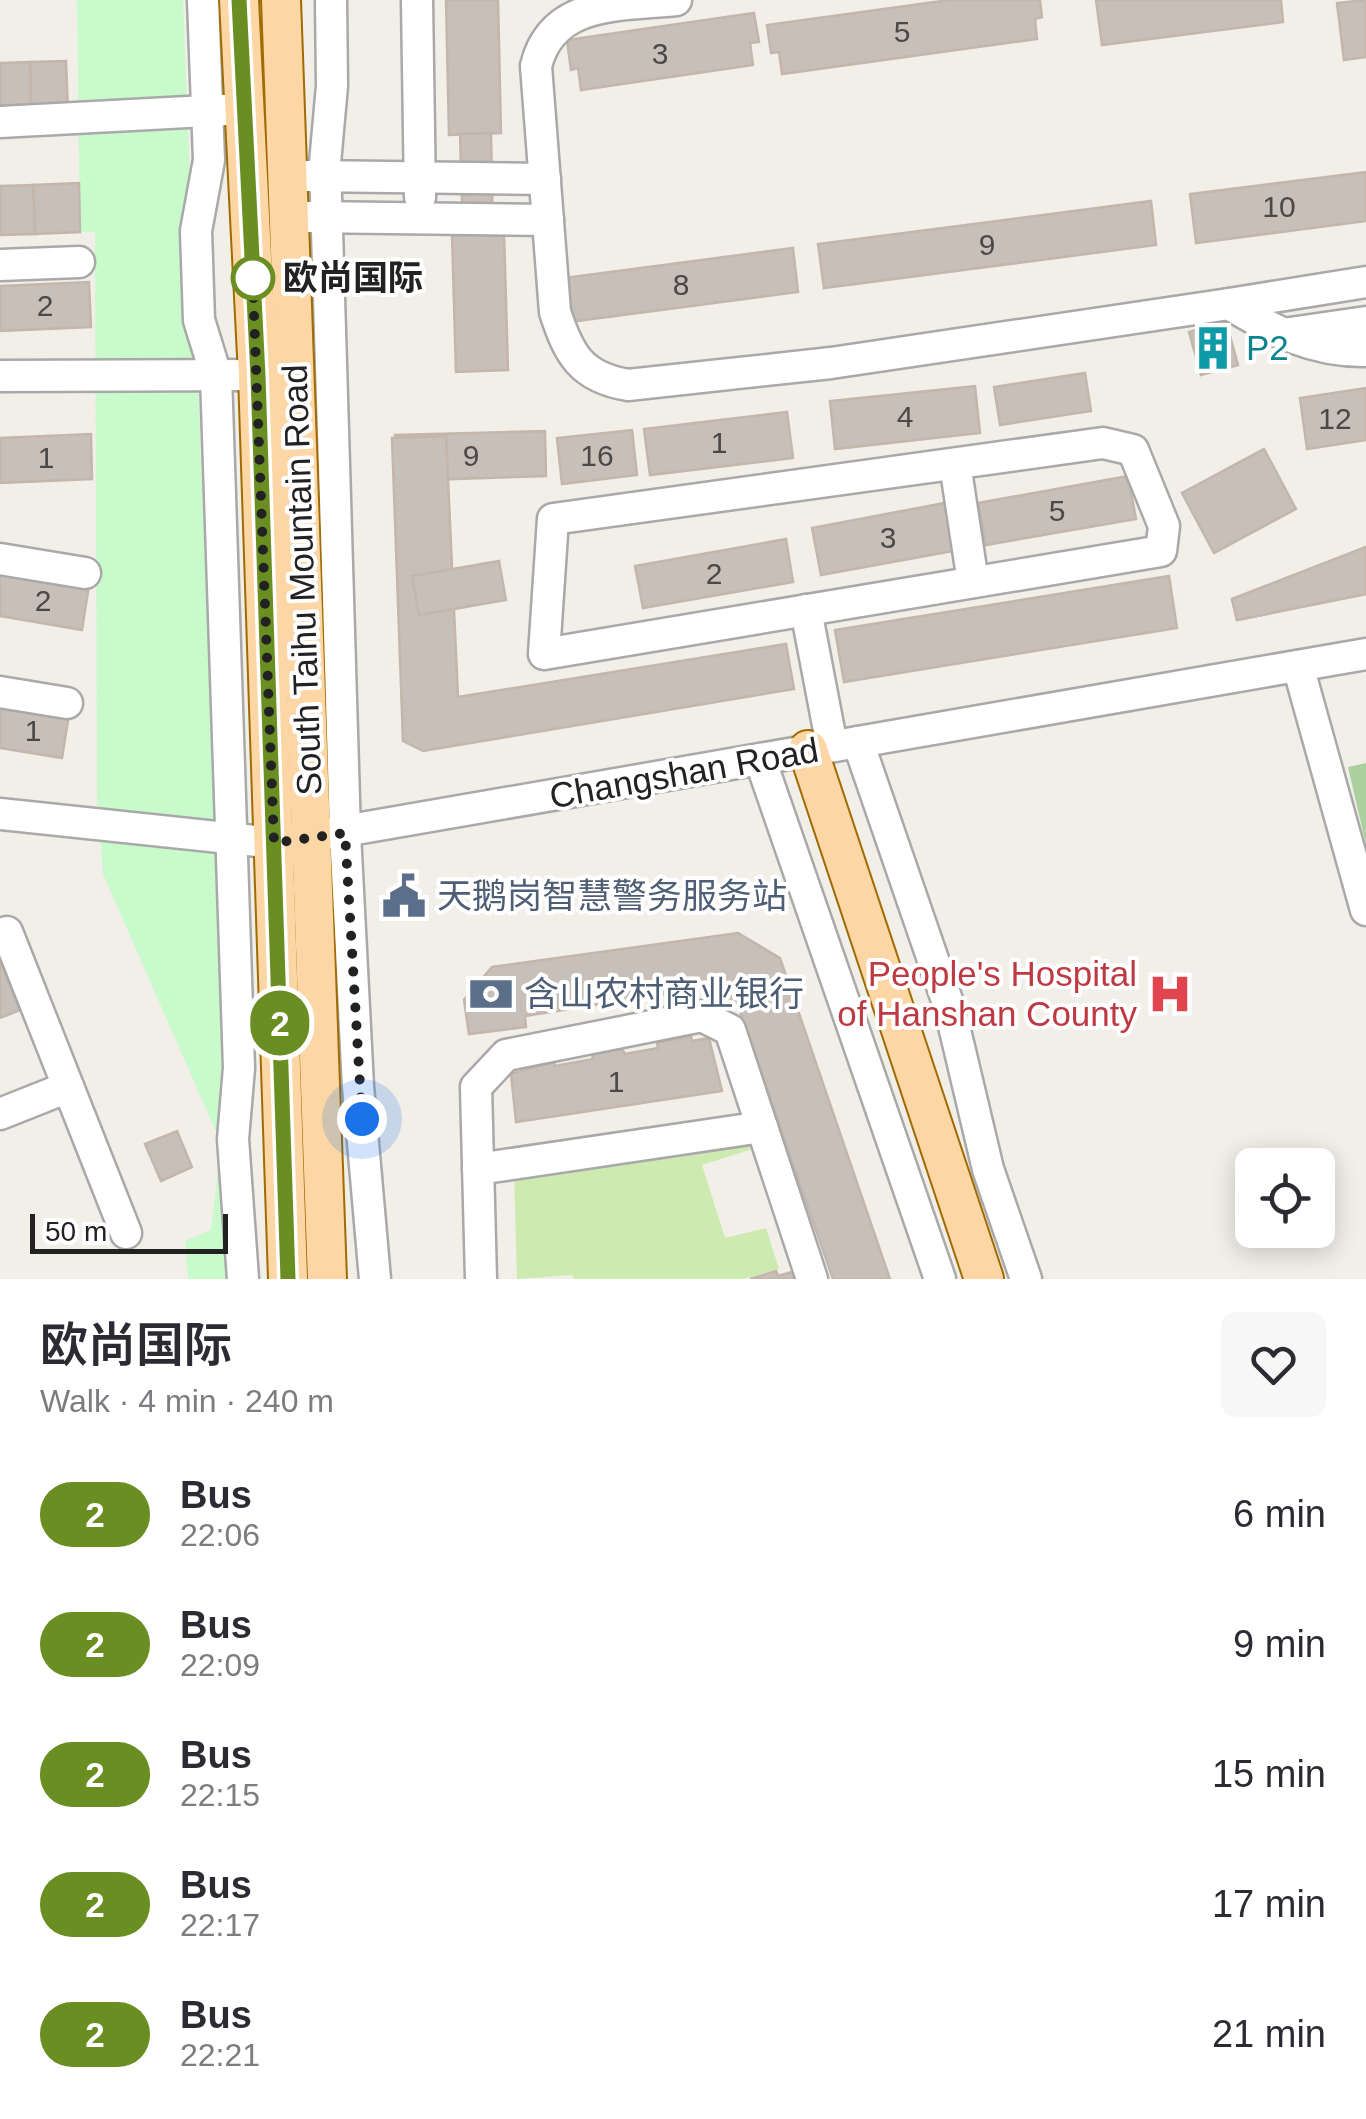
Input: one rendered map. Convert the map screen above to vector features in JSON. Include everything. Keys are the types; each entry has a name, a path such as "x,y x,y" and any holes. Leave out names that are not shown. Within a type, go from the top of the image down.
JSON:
{"main road":[{"name":"South Taihu Mountain Road","path":"239,0 225,110 258,376 288,1279"},
{"name":"South Taihu Mountain Road","path":"282,0 288,176 308,217 328,836 327,1279"},
{"path":"833,746 984,1279"}],"street":[{"path":"203,0 225,110 208,160 196,249 199,320 216,375 239,1068 233,1139 243,1279"},
{"path":"330,0 332,86 325,176 308,217 548,220"},
{"path":"417,0 420,216"},
{"path":"676,0 574,14 554,26 542,42 536,66 555,312 564,340 580,364 601,380 628,385 831,363 1366,282"},
{"path":"0,122 225,110"},
{"path":"288,176 545,179"},
{"path":"0,265 79,262"},
{"path":"1229,304 1278,334 1341,352 1366,351"},
{"path":"1278,334 1366,322"},
{"path":"0,376 258,376"},
{"path":"1102,443 1132,450 1164,526 1162,551 973,582 544,654 553,519 1102,443"},
{"path":"955,464 973,582"},
{"path":"0,558 86,573"},
{"path":"806,610 833,746 950,1009 988,1169 1026,1279"},
{"name":"Changshan Road","path":"0,814 274,843 1366,654"},
{"path":"1298,666 1361,876 1366,910"},
{"path":"0,692 67,703"},
{"path":"760,760 940,1279"},
{"path":"328,836 358,1086 375,1279"},
{"path":"8,932 126,1233"},
{"path":"481,1279 476,1087 506,1054 702,1016 730,1030 812,1279"},
{"path":"0,1114 68,1087"},
{"path":"478,1169 762,1127"}],"green space":[{"path":"77,0 183,0 233,1279 188,1279 185,1241 211,1230 221,1143 103,874 97,797 95,232 80,232"},
{"path":"1366,763 1366,845 1348,767"},
{"path":"738,1133 762,1146 702,1165 725,1238 766,1228 779,1269 743,1279 574,1279 572,1275 517,1279 514,1172"}],"building":[{"path":"446,0 498,0 501,133 449,135"},
{"path":"949,0 1040,0 1042,17 1035,19 1037,39 782,74 779,52 771,53 767,25"},
{"path":"1096,0 1281,0 1283,22 1102,45"},
{"path":"1366,0 1366,57 1344,60 1337,3"},
{"path":"754,13 759,42 750,43 753,65 581,90 578,68 571,70 567,40"},
{"path":"66,61 68,110 31,111 30,62"},
{"path":"30,62 31,111 0,112 0,63"},
{"path":"491,133 493,234 463,235 460,134"},
{"path":"1366,172 1366,221 1196,243 1190,194"},
{"path":"79,183 80,232 35,234 33,185"},
{"path":"33,185 35,234 0,235 0,186"},
{"path":"1151,201 1156,245 824,288 818,244"},
{"path":"504,233 508,370 456,372 452,235"},
{"path":"793,248 798,292 569,322 564,278"},
{"path":"89,282 91,327 0,331 0,286"},
{"name":"P2","path":"1226,321 1238,365 1201,375 1189,332"},
{"path":"1085,373 1091,411 1000,425 994,387"},
{"path":"975,386 980,433 835,449 830,401"},
{"path":"1366,388 1366,440 1307,449 1300,398"},
{"path":"787,412 793,458 650,475 644,429"},
{"path":"632,430 637,475 562,484 557,438"},
{"path":"545,431 546,476 396,481 395,435"},
{"path":"91,434 92,479 0,483 0,438"},
{"path":"446,436 458,697 786,644 794,689 423,751 403,741 392,438"},
{"path":"1264,449 1296,509 1214,553 1182,493"},
{"path":"1128,476 1136,519 986,545 978,503"},
{"path":"955,501 964,549 821,575 812,528"},
{"path":"786,539 793,582 643,608 635,566"},
{"path":"1366,547 1366,594 1237,620 1232,599"},
{"path":"1366,547 1366,594 1237,620 1232,599"},
{"path":"499,561 506,600 419,615 412,576"},
{"path":"0,570 89,585 82,630 0,616"},
{"path":"1169,576 1177,628 844,682 835,630"},
{"path":"0,702 69,714 62,758 0,748"},
{"name":"天鹅岗智慧警务服务站","path":"408,882 419,892 400,911 390,900"},
{"path":"738,933 780,958 890,1279 833,1279 738,1006 703,988 525,1016 526,1027 469,1034 464,1000 492,967"},
{"path":"0,961 20,1010 0,1018"},
{"path":"691,1036 692,1041 709,1038 722,1091 516,1122 511,1074 554,1062 555,1066 593,1059 592,1054 658,1048 657,1043"},
{"path":"177,1131 192,1167 161,1181 145,1144"},
{"path":"776,1271 778,1276 795,1271 797,1279 750,1279"}],"bus line":[{"name":"2","path":"239,0 258,376 288,1279"}],"place":[{"name":"欧尚国际","path":"253,278"},
{"name":"P2","path":"1213,348"},
{"name":"天鹅岗智慧警务服务站","path":"404,896"},
{"name":"含山农村商业银行","path":"491,994"},
{"name":"People's Hospital of Hanshan County","path":"1170,994"}],"route":[{"path":"253,278 252,261 274,843 345,833 362,1119"}]}
